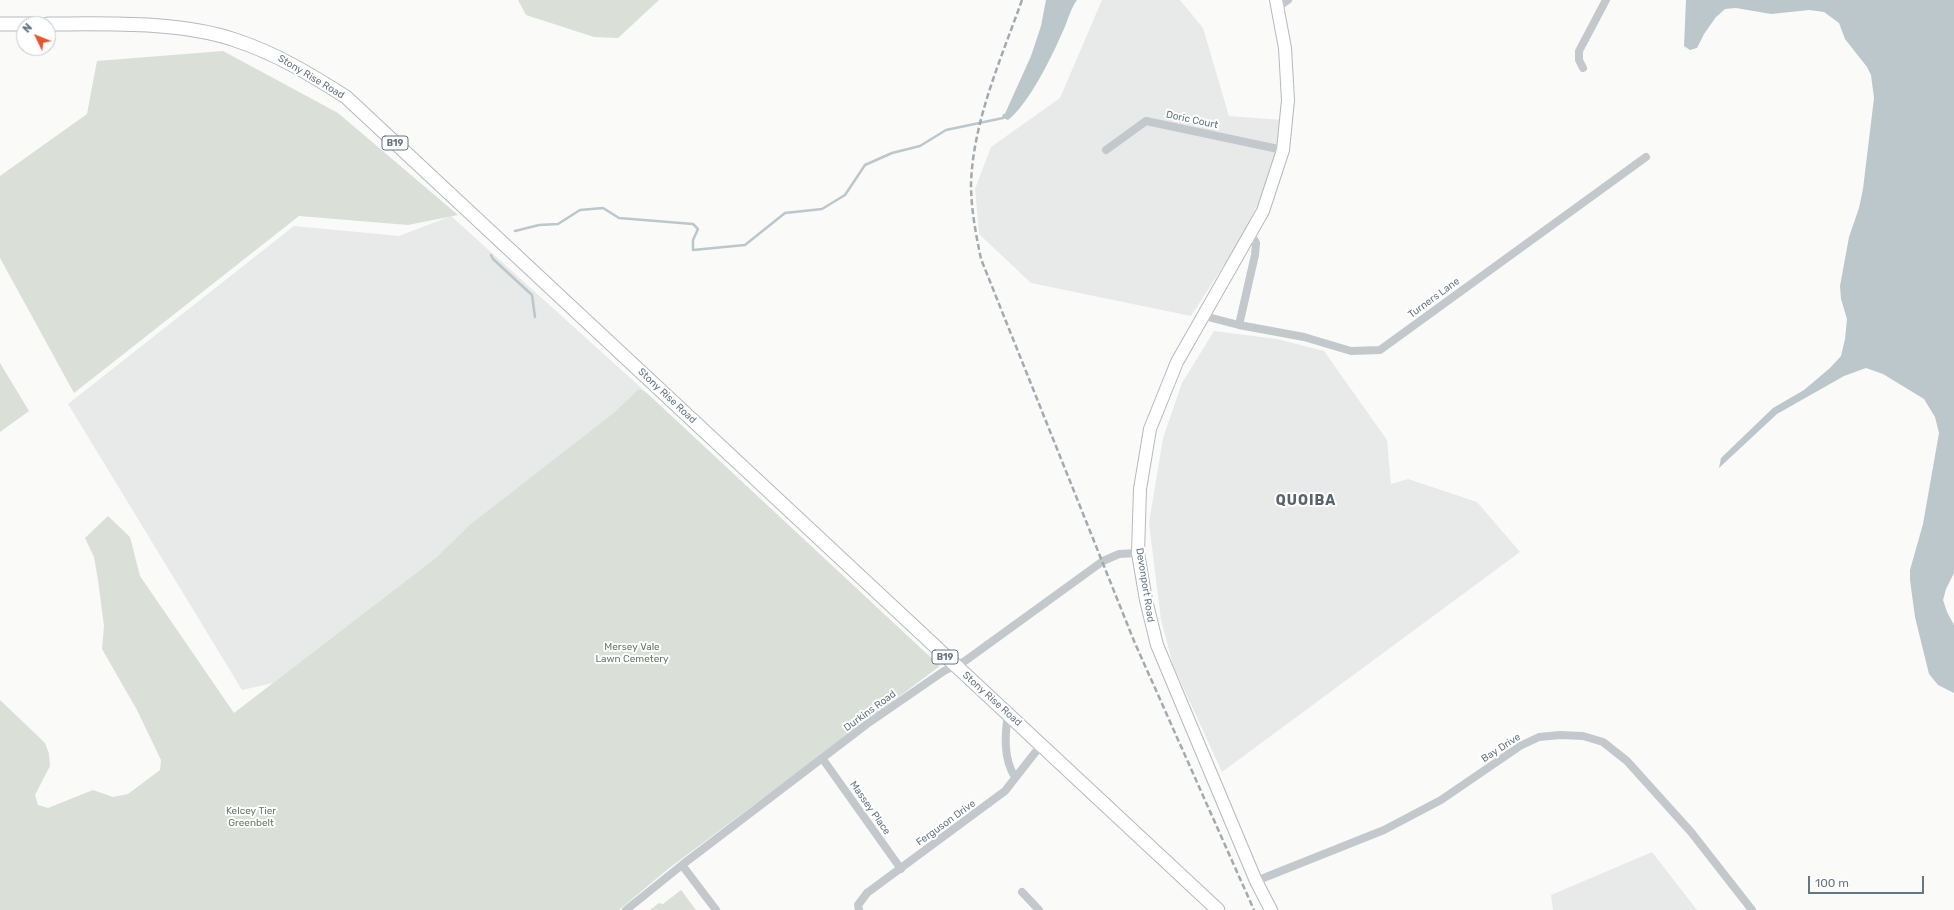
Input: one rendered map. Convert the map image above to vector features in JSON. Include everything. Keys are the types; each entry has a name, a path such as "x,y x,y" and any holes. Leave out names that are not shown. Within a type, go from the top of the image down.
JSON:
{"main road":[{"name":"Devonport Road","path":"1267,910 1157,645 1146,600 1138,553 1140,489 1150,429 1177,362 1263,211 1283,150 1288,100 1285,48 1277,4"},
{"path":"0,24 16,24"},
{"name":"Stony Rise Road","path":"56,24 132,25 185,29 234,39 277,56 309,73 346,97 1218,910"},
{"name":"Devonport Road","path":"1258,887 1271,910"}],"street":[{"path":"1277,4 1288,0"},
{"path":"1583,68 1579,60 1580,51 1606,0"},
{"name":"Doric Court","path":"1106,150 1146,121 1283,150"},
{"name":"Turners Lane","path":"1204,316 1239,325 1304,337 1351,351 1380,350 1646,157"},
{"path":"1239,325 1255,255 1256,243 1251,234"},
{"name":"Durkins Road","path":"626,910 682,865 867,724 944,671 956,667 1103,561 1119,554 1138,553"},
{"path":"1008,713 1006,728 1007,760 1015,777"},
{"name":"Bay Drive","path":"1258,887 1384,830 1441,800 1520,746 1539,737 1560,735 1583,736 1603,742 1627,761 1691,832 1752,910"},
{"name":"Ferguson Drive","path":"859,910 858,905 867,893 989,804 1004,791 1041,744"},
{"name":"Massey Place","path":"822,758 901,869"},
{"path":"682,865 716,910"},
{"path":"1022,892 1039,910"}],"shaded area":[{"path":"1046,0 1077,0 1053,53 1039,79 1024,103 1008,120 1003,118 1031,56 1041,26"},
{"path":"1102,0 1180,0 1203,28 1229,116 1282,120 1269,182 1239,242 1191,316 1031,283 979,234 975,189 991,147 1060,98"},
{"path":"1686,0 1954,0 1954,573 1946,589 1943,600 1954,625 1954,693 1938,685 1929,674 1915,617 1910,580 1910,570 1923,524 1939,433 1935,417 1924,399 1883,374 1866,368 1844,376 1777,414 1719,468 1721,458 1773,408 1804,390 1830,368 1841,356 1845,339 1847,319 1841,299 1840,286 1849,237 1859,208 1863,189 1874,98 1871,75 1867,67 1845,39 1839,23 1824,12 1809,10 1771,14 1736,8 1725,9 1716,17 1704,34 1697,48 1690,50 1684,46"},
{"path":"451,216 648,394 273,683 242,690 68,404 294,226 399,236"},
{"path":"1214,331 1277,339 1324,351 1387,440 1391,484 1408,479 1477,502 1520,552 1222,772 1173,665 1161,620 1149,523 1163,438 1182,383"},
{"path":"1652,852 1697,910 1553,910 1551,895"}],"green space":[{"path":"518,0 659,0 618,38 594,37 526,15"},
{"path":"223,51 338,113 458,215 408,225 299,216 74,393 0,258 0,176 87,114 97,61"},
{"path":"0,363 29,411 0,432"},
{"name":"Mersey Vale Lawn Cemetery","path":"639,389 648,394 940,666 668,869 619,910 0,910 0,700 45,743 49,754 50,766 35,795 38,805 48,808 93,790 113,797 128,794 160,770 161,760 137,710 102,649 104,626 98,580 94,557 85,538 108,516 130,537 140,576 234,713 438,556 471,524 615,412"},
{"path":"681,890 696,910 650,910 659,903 663,904"}],"waterway":[{"path":"515,231 539,225 558,224 580,210 603,208 619,218 693,224 698,229 693,240 693,250 745,245 785,213 822,209 845,195 865,165 892,153 920,146 946,130 1003,118 1004,115"},
{"path":"491,255 493,259 532,295 535,317"}],"railway":[{"path":"1022,0 989,90 982,114 973,160 971,184 972,203 981,259 1134,641 1254,910"}],"district":[{"name":"QUOIBA","path":"1306,501"}],"park label":[{"name":"Kelcey Tier Greenbelt","path":"251,816"}]}
